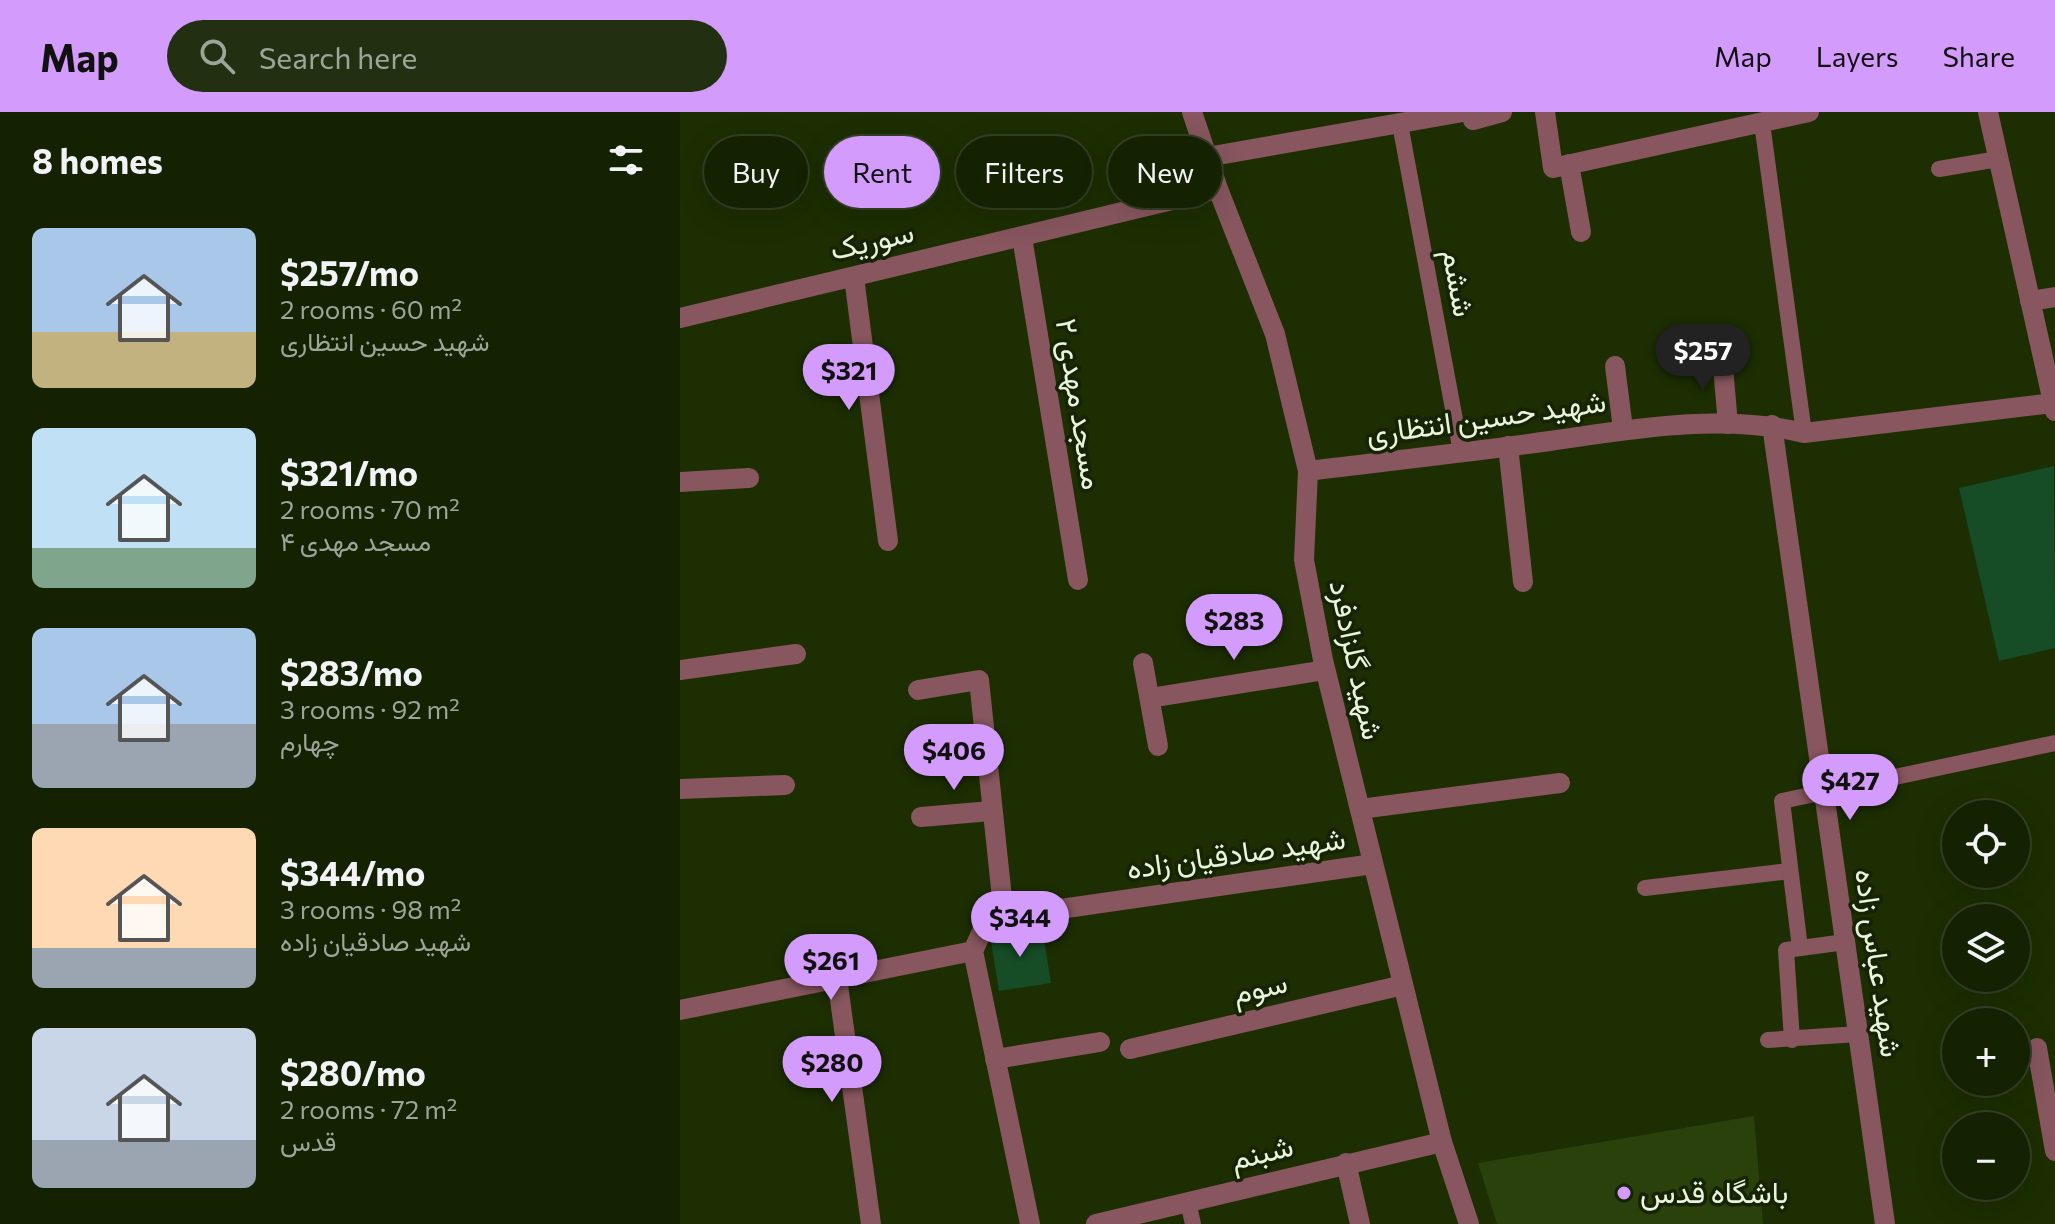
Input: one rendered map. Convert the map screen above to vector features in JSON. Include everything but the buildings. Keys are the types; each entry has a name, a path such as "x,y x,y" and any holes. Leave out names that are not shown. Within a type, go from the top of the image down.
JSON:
{"street":[{"name":"شهید گلزادفرد","path":"1192,112 1200,136"},
{"path":"1222,154 1400,124 1502,112"},
{"path":"1545,112 1553,168 1809,112"},
{"path":"1988,112 2054,407"},
{"path":"1569,164 1581,232"},
{"name":"شهید گلزادفرد","path":"1222,199 1275,334 1308,471 1304,560 1325,670 1442,1142 1469,1224"},
{"name":"سوریک","path":"680,318 1140,208"},
{"name":"مسجد مهدی ۲","path":"1022,237 1078,580"},
{"path":"854,277 888,541"},
{"path":"2030,301 2055,297"},
{"path":"1722,356 1728,424"},
{"path":"1615,366 1623,429"},
{"name":"شهید حسین انتظاری","path":"1308,471 1623,429 1728,424 1772,425 1804,433 2054,407"},
{"name":"شهید عباس زاده","path":"1772,425 1885,1224"},
{"path":"1508,446 1523,582"},
{"path":"680,482 749,478"},
{"path":"680,670 796,654"},
{"path":"1143,663 1158,746"},
{"path":"1150,698 1325,670"},
{"path":"918,690 979,680 1004,917 985,925 973,951 1030,1224"},
{"path":"1360,809 1560,783"},
{"path":"680,789 785,785"},
{"path":"921,817 991,811"},
{"name":"شهید صادقیان زاده","path":"1004,917 1373,864"},
{"path":"680,1010 973,951"},
{"path":"837,978 871,1224"},
{"name":"سوم","path":"1130,1049 1403,985"},
{"path":"995,1059 1100,1042"},
{"path":"2037,1048 2055,1151"},
{"name":"شبنم","path":"1096,1224 1442,1142"},
{"path":"1346,1163 1360,1224"}],"lane":[{"path":"1762,123 1804,433"},
{"name":"ششم","path":"1400,124 1461,452"},
{"path":"1939,169 1998,159"},
{"path":"1800,948 1782,801 2055,743"},
{"path":"1645,888 1790,871"},
{"path":"1792,1040 1786,950 1845,942"},
{"path":"1768,1040 1858,1034"},
{"path":"1188,1202 1193,1224"}],"green space":[{"name":"باشگاه قدس","path":"1754,1116 1763,1224 1497,1224 1478,1163"}],"place":[{"name":"باشگاه قدس","path":"1624,1193"}]}
